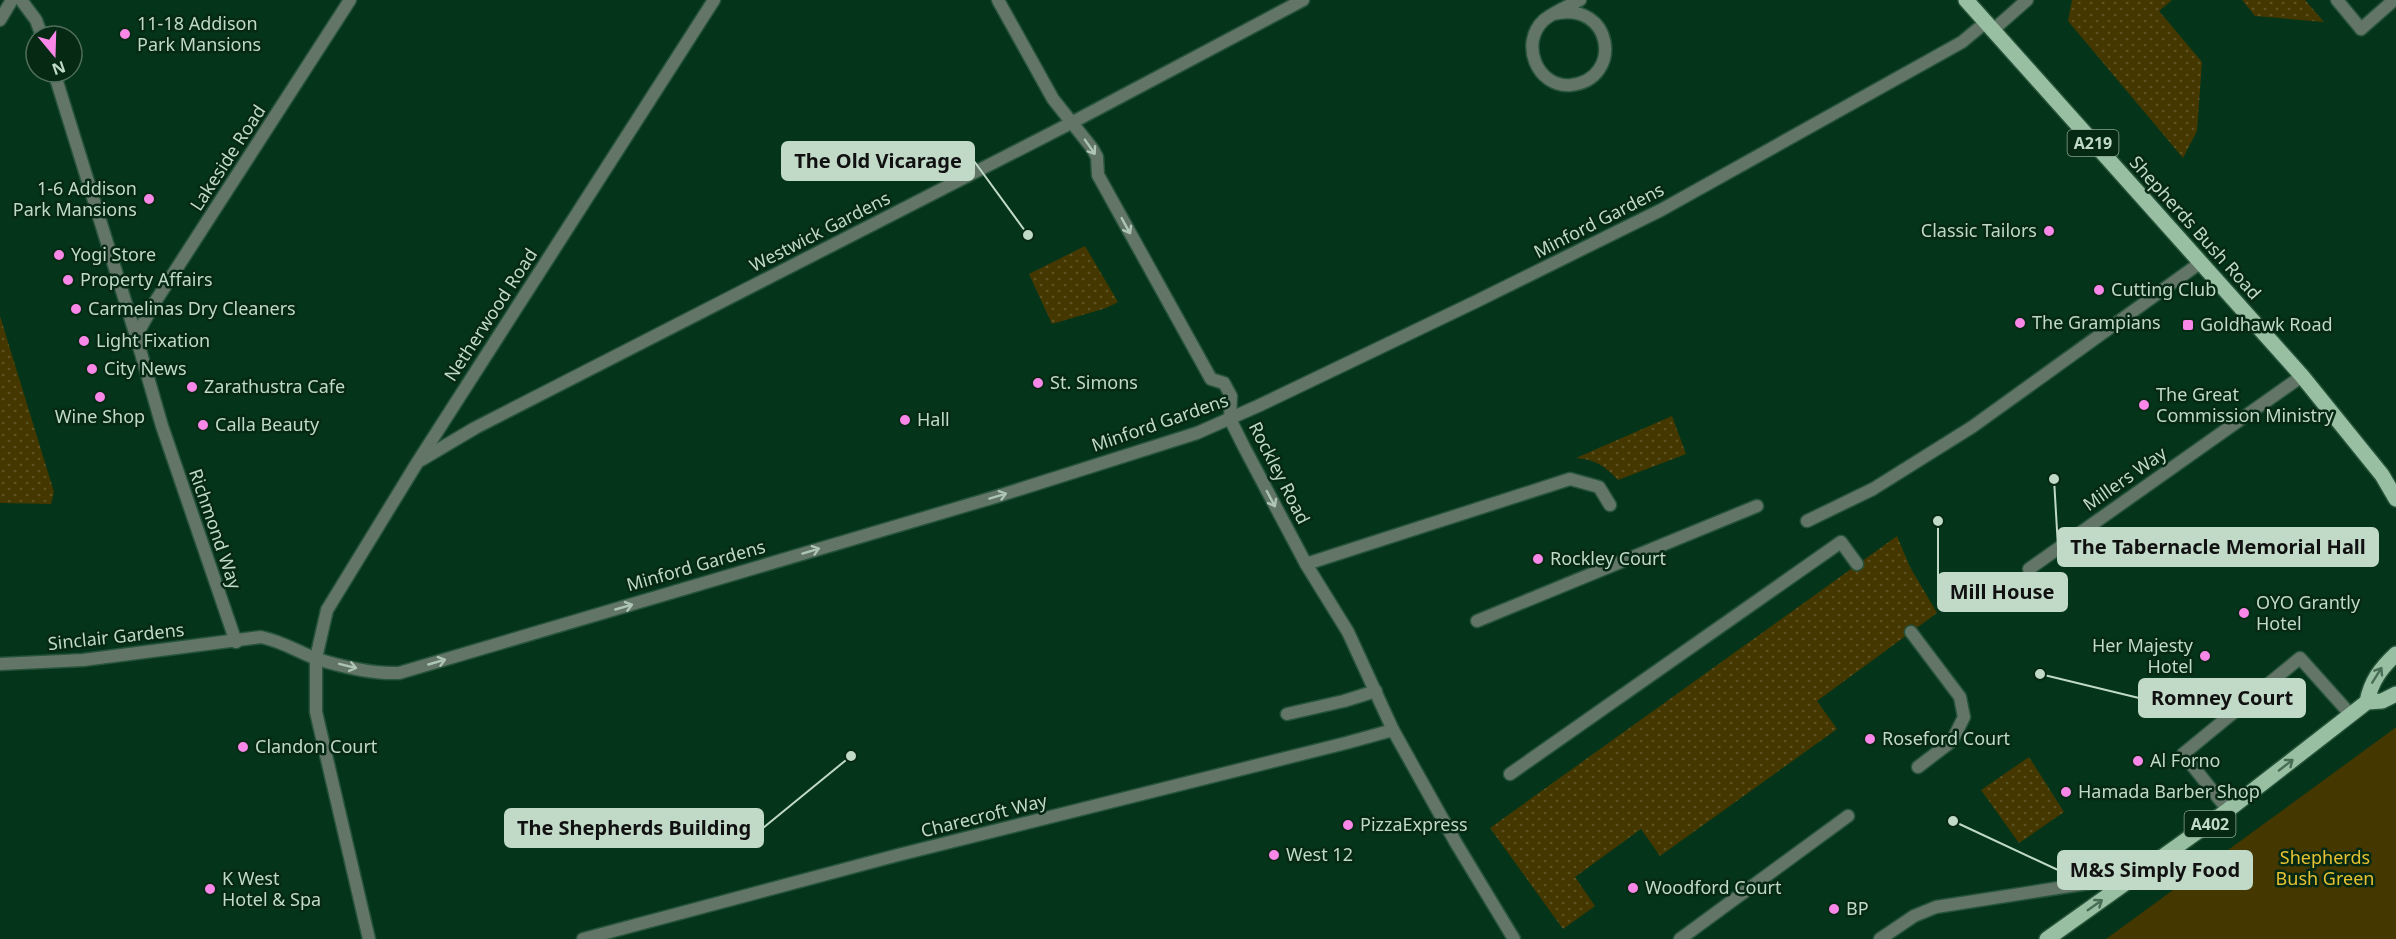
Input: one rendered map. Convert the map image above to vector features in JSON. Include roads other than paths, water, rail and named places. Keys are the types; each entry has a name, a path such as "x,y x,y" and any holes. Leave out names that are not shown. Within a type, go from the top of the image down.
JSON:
{"main road":[{"name":"Shepherds Bush Road","path":"1966,0 2302,376 2389,477"},
{"name":"A219","path":"2389,477 2396,500"},
{"path":"2367,702 2370,687 2380,669 2396,654"},
{"name":"A402","path":"2047,939 2228,810 2367,702 2382,701 2396,694"}],"street":[{"path":"0,20 12,0"},
{"path":"21,0 38,24"},
{"name":"Lakeside Road","path":"136,336 155,302 350,0"},
{"name":"Netherwood Road","path":"316,658 327,610 417,463 714,0"},
{"name":"Rockley Road","path":"998,0 1053,99 1092,148 1096,157 1098,175 1211,379 1224,383 1232,396 1230,419 1306,564 1348,632 1393,729 1456,843 1514,939"},
{"name":"Westwick Gardens","path":"417,463 475,428 1071,123 1303,0"},
{"path":"1554,14 1566,11 1578,12 1598,24 1604,35 1606,46 1602,63 1592,77 1581,83 1568,85 1556,83 1537,67 1532,55 1534,36 1544,21 1554,14 1580,0"},
{"name":"Minford Gardens","path":"316,658 380,674 399,673 995,497 1197,433 1529,276 1661,210 1962,42 2027,0"},
{"path":"2337,0 2361,29 2394,0"},
{"name":"Richmond Way","path":"58,84 183,492 236,642"},
{"path":"1807,521 1873,489 1972,427 2200,263"},
{"name":"Millers Way","path":"2029,570 2302,376"},
{"path":"1306,564 1570,479 1599,487 1610,505"},
{"path":"1477,621 1631,552 1757,506"},
{"path":"1510,774 1842,542 1857,564"},
{"path":"1911,632 1960,697 1964,717 1952,741 1918,767"},
{"path":"236,642 261,638 280,641 316,658 316,712 369,939"},
{"name":"Sinclair Gardens","path":"0,664 83,660 236,642"},
{"path":"2228,810 2183,754 2300,658 2351,715"},
{"path":"1287,714 1376,691"},
{"name":"Charecroft Way","path":"583,939 898,855 1346,743 1393,729"},
{"path":"1680,939 1848,816"},
{"path":"1880,939 1914,916 1936,907 2136,876"}],"place":[{"name":"11-18 Addison Park Mansions","path":"125,34"},
{"name":"1-6 Addison Park Mansions","path":"149,199"},
{"name":"Classic Tailors","path":"2049,231"},
{"name":"The Old Vicarage","path":"1028,235"},
{"name":"Yogi Store","path":"59,255"},
{"name":"Property Affairs","path":"68,280"},
{"name":"Cutting Club","path":"2099,290"},
{"name":"Carmelinas Dry Cleaners","path":"76,309"},
{"name":"The Grampians","path":"2020,323"},
{"name":"Goldhawk Road","path":"2188,325"},
{"name":"Light Fixation","path":"84,341"},
{"name":"City News","path":"92,369"},
{"name":"St. Simons","path":"1038,383"},
{"name":"Zarathustra Cafe","path":"192,387"},
{"name":"Wine Shop","path":"100,397"},
{"name":"The Great Commission Ministry","path":"2144,405"},
{"name":"Hall","path":"905,420"},
{"name":"Calla Beauty","path":"203,425"},
{"name":"The Tabernacle Memorial Hall","path":"2054,479"},
{"name":"Mill House","path":"1938,521"},
{"name":"Rockley Court","path":"1538,559"},
{"name":"OYO Grantly Hotel","path":"2244,613"},
{"name":"Her Majesty Hotel","path":"2205,656"},
{"name":"Romney Court","path":"2040,674"},
{"name":"Roseford Court","path":"1870,739"},
{"name":"Clandon Court","path":"243,747"},
{"name":"The Shepherds Building","path":"851,756"},
{"name":"Al Forno","path":"2138,761"},
{"name":"Hamada Barber Shop","path":"2066,792"},
{"name":"M&S Simply Food","path":"1953,821"},
{"name":"PizzaExpress","path":"1348,825"},
{"name":"West 12","path":"1274,855"},
{"name":"Woodford Court","path":"1633,888"},
{"name":"K West Hotel & Spa","path":"210,889"},
{"name":"BP","path":"1834,909"}],"park label":[{"name":"Shepherds Bush Green","path":"2325,868"}]}
